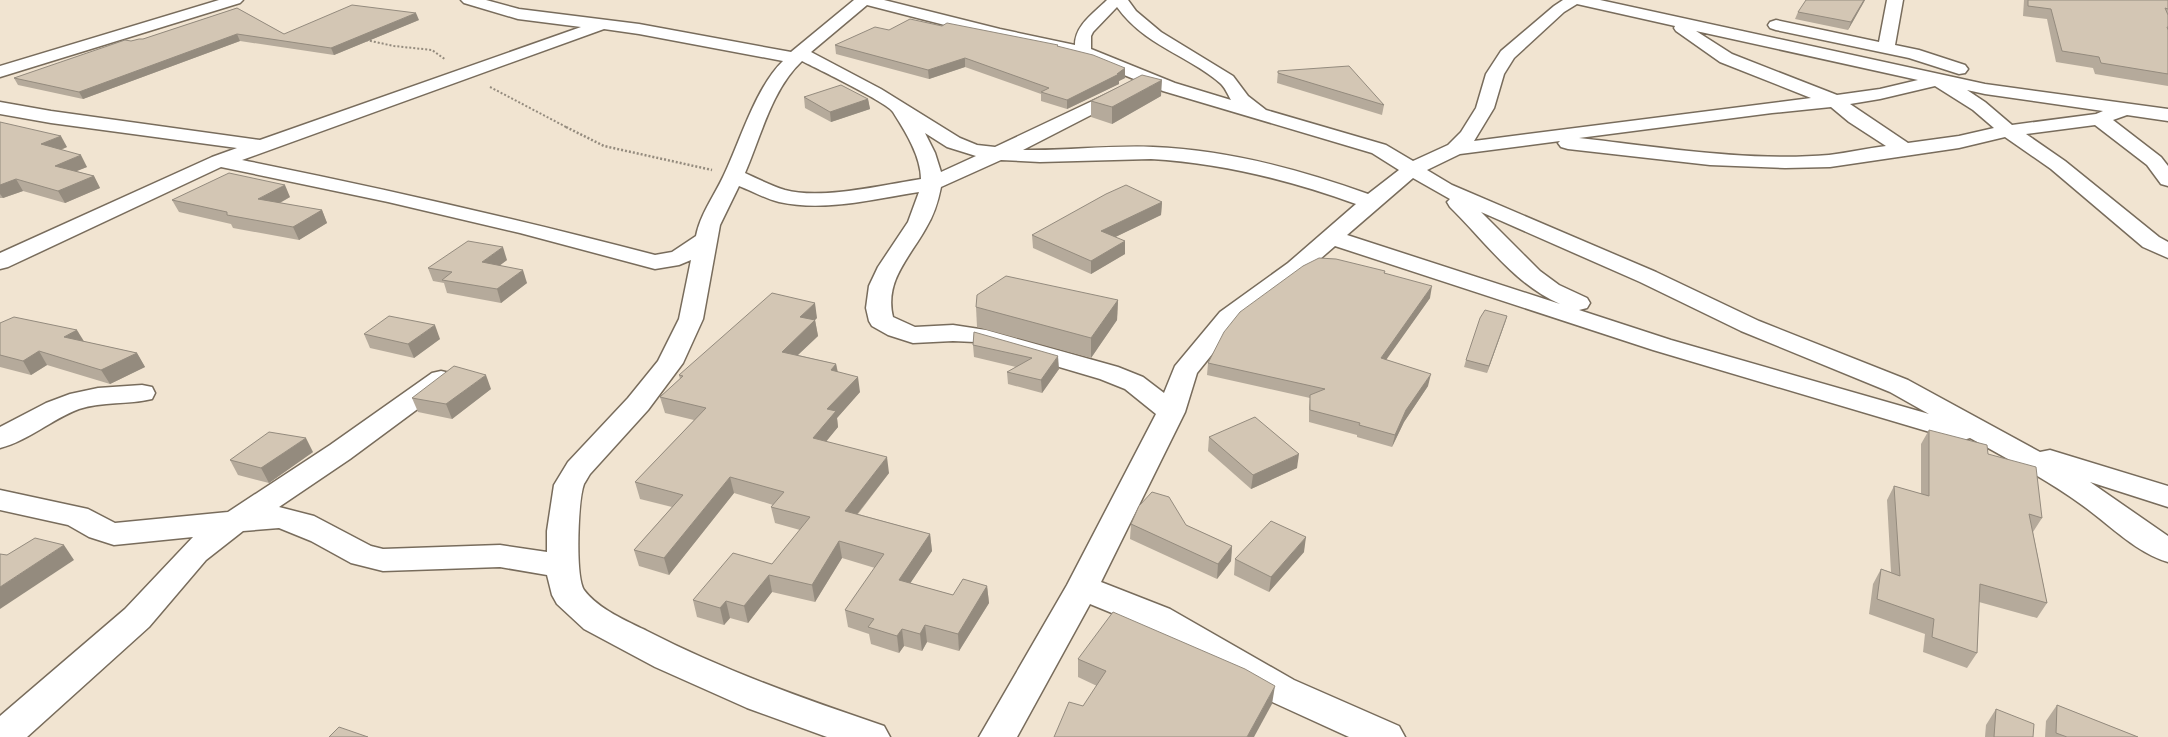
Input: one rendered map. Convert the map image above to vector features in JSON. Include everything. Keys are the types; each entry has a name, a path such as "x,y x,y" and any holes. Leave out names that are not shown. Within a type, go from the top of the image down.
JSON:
{"street":[{"path":"0,72 235,0"},
{"path":"469,0 518,14 677,36 699,42 797,56 856,81 953,142 975,150 1021,155 1100,153 1188,155 1287,174 1371,202"},
{"path":"871,737 760,698 667,657 596,620 569,595 563,574 563,531 569,485 578,469 638,404 670,363 691,319 709,225 734,176 767,98 785,68 797,56 865,0 999,34 1083,52 1169,87 1267,118 1379,149 1445,189 1648,277 1750,326 1899,386 2043,466 2093,498 2121,520 2168,551"},
{"path":"1083,52 1083,36 1086,30 1116,0"},
{"path":"1120,0 1128,14 1142,28 1164,44 1196,60 1231,83 1243,102 1267,118"},
{"path":"1455,149 1469,135 1485,108 1495,74 1507,56 1559,9 1573,0"},
{"path":"1578,0 1772,41 1938,80 1985,89 2168,114"},
{"path":"1642,0 1713,13"},
{"path":"1886,48 1895,0"},
{"path":"1672,21 1726,58 1835,101 1856,118 1904,149"},
{"path":"1758,21 1913,54 1960,70 2042,90 2075,102"},
{"path":"0,262 219,161 601,25"},
{"path":"734,176 780,196 808,199 842,197 931,184 1036,136 1148,78"},
{"path":"998,737 1082,588 1171,412 1184,372 1229,317 1296,268 1371,202 1412,169 1455,149 1772,107 1835,101 1880,94 1938,80 1978,106 2008,131 2058,165 2151,242 2168,251"},
{"path":"897,106 912,129 930,166 931,184 926,207 910,237 887,268 877,307 881,320 897,330 913,335 952,333 977,335 1101,370 1134,383 1171,412"},
{"path":"0,108 265,146"},
{"path":"1533,138 1710,159 1775,162 1830,161 1959,142 2008,131 2099,119 2128,108"},
{"path":"2099,119 2154,161 2168,180"},
{"path":"219,161 391,196 523,227 655,262 679,258 706,239"},
{"path":"1445,189 1482,224 1514,260 1545,287 1662,345"},
{"path":"1330,238 1662,345 2006,445 2168,496"},
{"path":"2,737 137,618 195,552 232,523 340,452 445,376"},
{"path":"0,439 51,410 78,400 100,396 142,393"},
{"path":"0,500 77,516 100,529 114,534 279,517 322,532 362,555 383,560 500,556 563,566"},
{"path":"1082,588 1158,618 1281,690 1386,737"}],"path":[{"path":"364,39 394,46 432,50 446,61 470,73 510,99 604,146 691,164 734,176"}],"building":[{"path":"1806,0 1864,0 1851,22 1798,12"},
{"path":"2028,0 2168,0 2168,9 2165,8 2168,15 2168,74 2101,63 2099,57 2062,51 2051,9 2028,6"},
{"path":"352,5 416,13 331,48 237,34 79,92 14,78 125,40 143,39 237,8 284,34"},
{"path":"910,19 942,26 947,23 1058,45 1093,55 1125,68 1117,74 1119,74 1067,100 1041,92 1049,88 965,58 928,70 835,45 875,27 889,30"},
{"path":"1349,66 1384,105 1278,73 1278,71"},
{"path":"1142,75 1162,80 1112,107 1091,101"},
{"path":"841,85 868,99 830,112 804,97"},
{"path":"0,122 61,136 41,144 81,155 55,166 94,176 58,191 16,179 0,185"},
{"path":"229,173 285,185 258,199 322,210 293,227 227,215 227,212 172,200"},
{"path":"1126,185 1162,202 1101,231 1125,241 1091,261 1032,235 1106,194"},
{"path":"468,241 503,247 482,262 523,270 497,289 442,280 452,272 428,268"},
{"path":"1319,258 1336,259 1385,271 1384,273 1432,286 1381,358 1431,374 1406,410 1395,435 1359,425 1360,423 1310,410 1310,395 1325,389 1208,363 1224,332 1240,312 1303,266"},
{"path":"1006,276 1118,300 1091,338 976,307 977,295"},
{"path":"772,293 815,303 800,317 815,320 782,352 836,364 831,370 858,377 827,409 836,411 813,438 887,457 845,511 930,534 899,580 953,595 963,579 987,586 958,634 925,625 920,634 902,629 897,636 868,627 874,619 845,610 884,554 839,541 812,585 769,575 744,606 726,601 720,608 693,600 733,553 772,564 810,517 771,507 784,492 730,477 664,558 634,550 683,495 635,482 706,408 660,397 683,376 679,375"},
{"path":"1485,310 1507,316 1489,366 1466,360 1480,318"},
{"path":"389,316 435,325 408,344 364,334"},
{"path":"14,317 77,330 64,337 137,353 101,370 39,351 23,361 0,355 0,323"},
{"path":"974,332 1058,356 1041,380 1007,372 1032,358 973,345"},
{"path":"454,366 486,375 446,404 412,398"},
{"path":"1255,417 1299,454 1253,475 1209,437"},
{"path":"1929,430 1987,445 1988,454 2036,467 2042,518 2029,514 2047,603 1980,584 1977,653 1932,637 1934,619 1877,599 1881,569 1900,576 1894,486 1929,496"},
{"path":"269,432 306,438 261,468 230,460"},
{"path":"1152,492 1169,497 1186,525 1232,546 1218,564 1131,524 1139,506"},
{"path":"1271,521 1306,537 1271,577 1235,559"},
{"path":"35,538 64,545 0,587 0,554 7,555"},
{"path":"1113,612 1245,669 1275,686 1247,737 1054,737 1069,702 1083,706 1106,671 1078,659"},
{"path":"2057,705 2138,737 2067,737 2056,733"},
{"path":"1996,709 2034,724 2033,737 1994,737"},
{"path":"339,727 368,737 329,737"}]}
